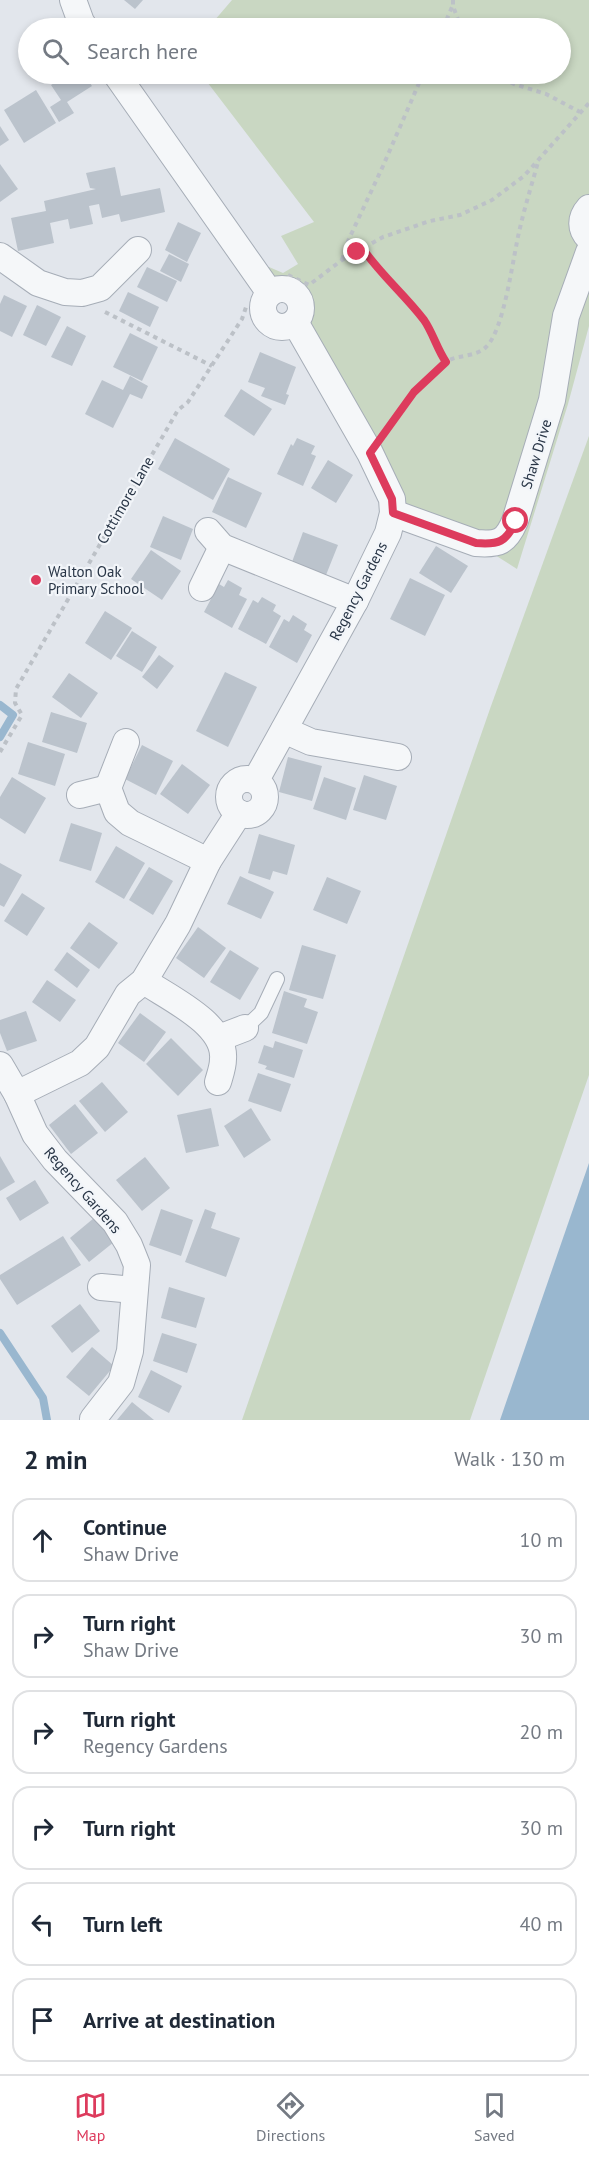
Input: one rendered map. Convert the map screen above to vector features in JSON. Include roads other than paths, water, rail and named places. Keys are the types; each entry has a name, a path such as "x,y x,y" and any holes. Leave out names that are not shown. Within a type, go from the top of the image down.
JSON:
{"street":[{"path":"73,0 80,18"},
{"path":"123,84 267,289 284,289 297,295 301,309 295,322 370,453 392,499 393,513"},
{"path":"589,208 582,221 583,230 589,238"},
{"path":"0,256 38,283 65,292 82,293 100,288 138,250"},
{"name":"Shaw Drive","path":"393,513 476,543 501,542 510,532 516,521 552,400 566,316 589,252"},
{"name":"Regency Gardens","path":"17,1094 80,1063 97,1047 128,994 144,981 178,924 208,861 238,813 246,815 256,813 263,806 266,797 262,786 256,780 355,601 388,532 393,513"},
{"path":"202,588 215,539 355,601"},
{"path":"284,730 311,742 398,757"},
{"path":"126,741 108,789 117,812 130,823 208,861"},
{"path":"80,795 108,789"},
{"path":"144,981 207,1022 219,1038 224,1058 218,1082"},
{"path":"219,1038 245,1028"},
{"name":"Regency Gardens","path":"0,1065 36,1134 48,1152 115,1222 129,1245 137,1265 130,1351 121,1383 93,1419"},
{"path":"101,1287 134,1290"}],"lane":[{"path":"245,1028 261,1013 277,979"}],"water":[{"path":"589,1163 589,1420 500,1420"}],"waterway":[{"path":"0,705 13,715 0,737"},
{"path":"0,1333 43,1398 47,1420"}],"place":[{"name":"Walton Oak Primary School","path":"36,580"}]}
